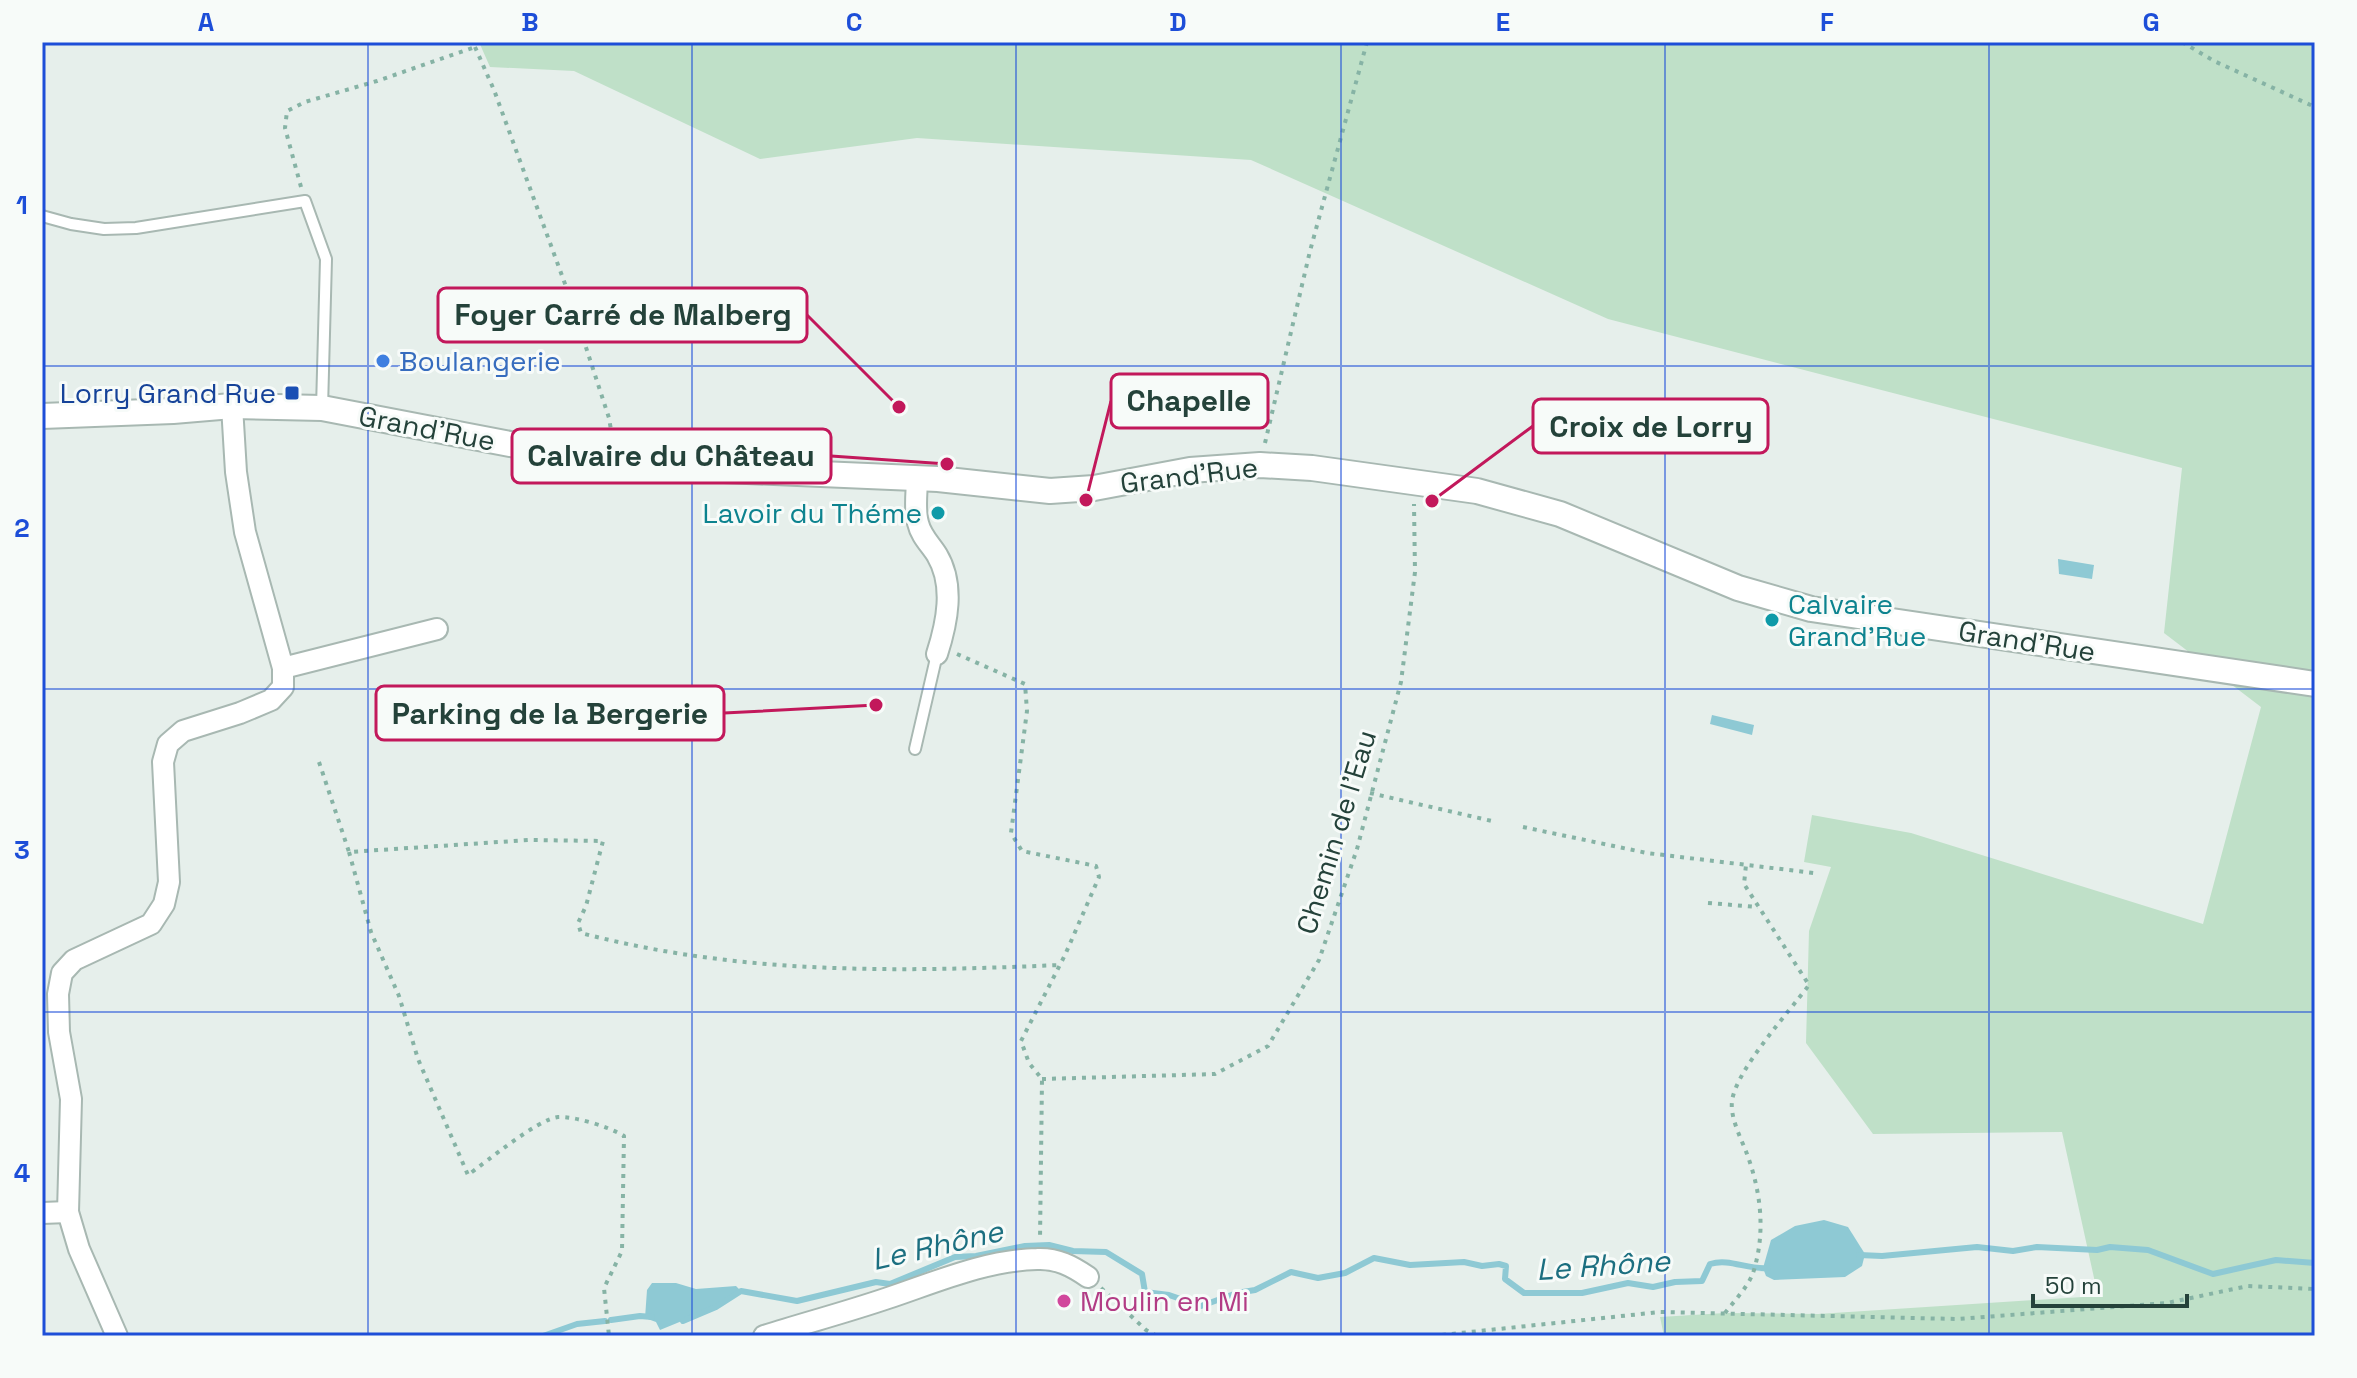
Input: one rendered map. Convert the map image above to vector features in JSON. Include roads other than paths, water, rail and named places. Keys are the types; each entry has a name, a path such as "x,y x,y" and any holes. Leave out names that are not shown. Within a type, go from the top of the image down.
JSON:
{"street":[{"name":"Grand'Rue","path":"42,416 282,405 322,408 531,448 616,458 654,467 917,478 1029,490 1071,490 1190,470 1260,465 1312,468 1477,491 1560,514 1738,588 1811,609 2315,684"},
{"path":"117,1336 79,1249 68,1212 71,1099 59,1032 58,994 62,973 74,960 151,924 164,904 169,882 163,762 168,744 183,731 271,700 283,687 283,668 245,532 236,472 232,406"},
{"path":"917,478 917,522 923,537 939,557 949,584 947,612 938,651"},
{"path":"283,668 437,629"},
{"path":"42,1213 68,1212"},
{"path":"764,1336 888,1298 937,1279 1012,1261 1040,1258 1068,1264 1088,1277"}],"lane":[{"path":"42,216 93,227 136,228 305,201 326,259 322,408"},
{"path":"915,749 938,651"}],"water":[{"path":"2058,559 2094,565 2092,579 2059,574"},
{"path":"1712,715 1754,725 1752,735 1710,724"},
{"path":"1824,1220 1848,1227 1865,1254 1862,1266 1845,1277 1774,1280 1766,1276 1763,1268 1771,1240 1795,1226"},
{"path":"652,1283 676,1283 696,1289 736,1286 741,1291 716,1307 660,1330 656,1322 645,1318 647,1290"}],"waterway":[{"name":"Le Rhône","path":"683,1321 716,1307 741,1291 797,1301 876,1282 890,1284 955,1257 1025,1246 1049,1245 1073,1251 1106,1252 1142,1274 1145,1292 1169,1295 1201,1306 1255,1290 1291,1272 1318,1278 1345,1273 1374,1258 1410,1265 1499,1264 1506,1266 1505,1279 1524,1293 1582,1293 1628,1283 1653,1287 1702,1281 1710,1264 1717,1263 1768,1268"},
{"name":"Le Rhône","path":"1859,1255 1882,1256 1977,1247 2013,1251 2037,1247 2097,1250 2110,1247 2148,1250 2213,1274 2276,1260 2315,1263"},
{"name":"Le Rhône","path":"611,1320 652,1317"},
{"name":"Le Rhône","path":"543,1336 577,1324 605,1321"}],"place":[{"name":"Boulangerie","path":"383,361"},
{"name":"Lorry Grand Rue","path":"292,393"},
{"name":"Foyer Carré de Malberg","path":"899,407"},
{"name":"Calvaire du Château","path":"947,464"},
{"name":"Chapelle","path":"1086,500"},
{"name":"Croix de Lorry","path":"1432,501"},
{"name":"Lavoir du Théme","path":"938,513"},
{"name":"Calvaire Grand'Rue","path":"1772,620"},
{"name":"Parking de la Bergerie","path":"876,705"},
{"name":"Moulin en Mi","path":"1064,1301"}]}
